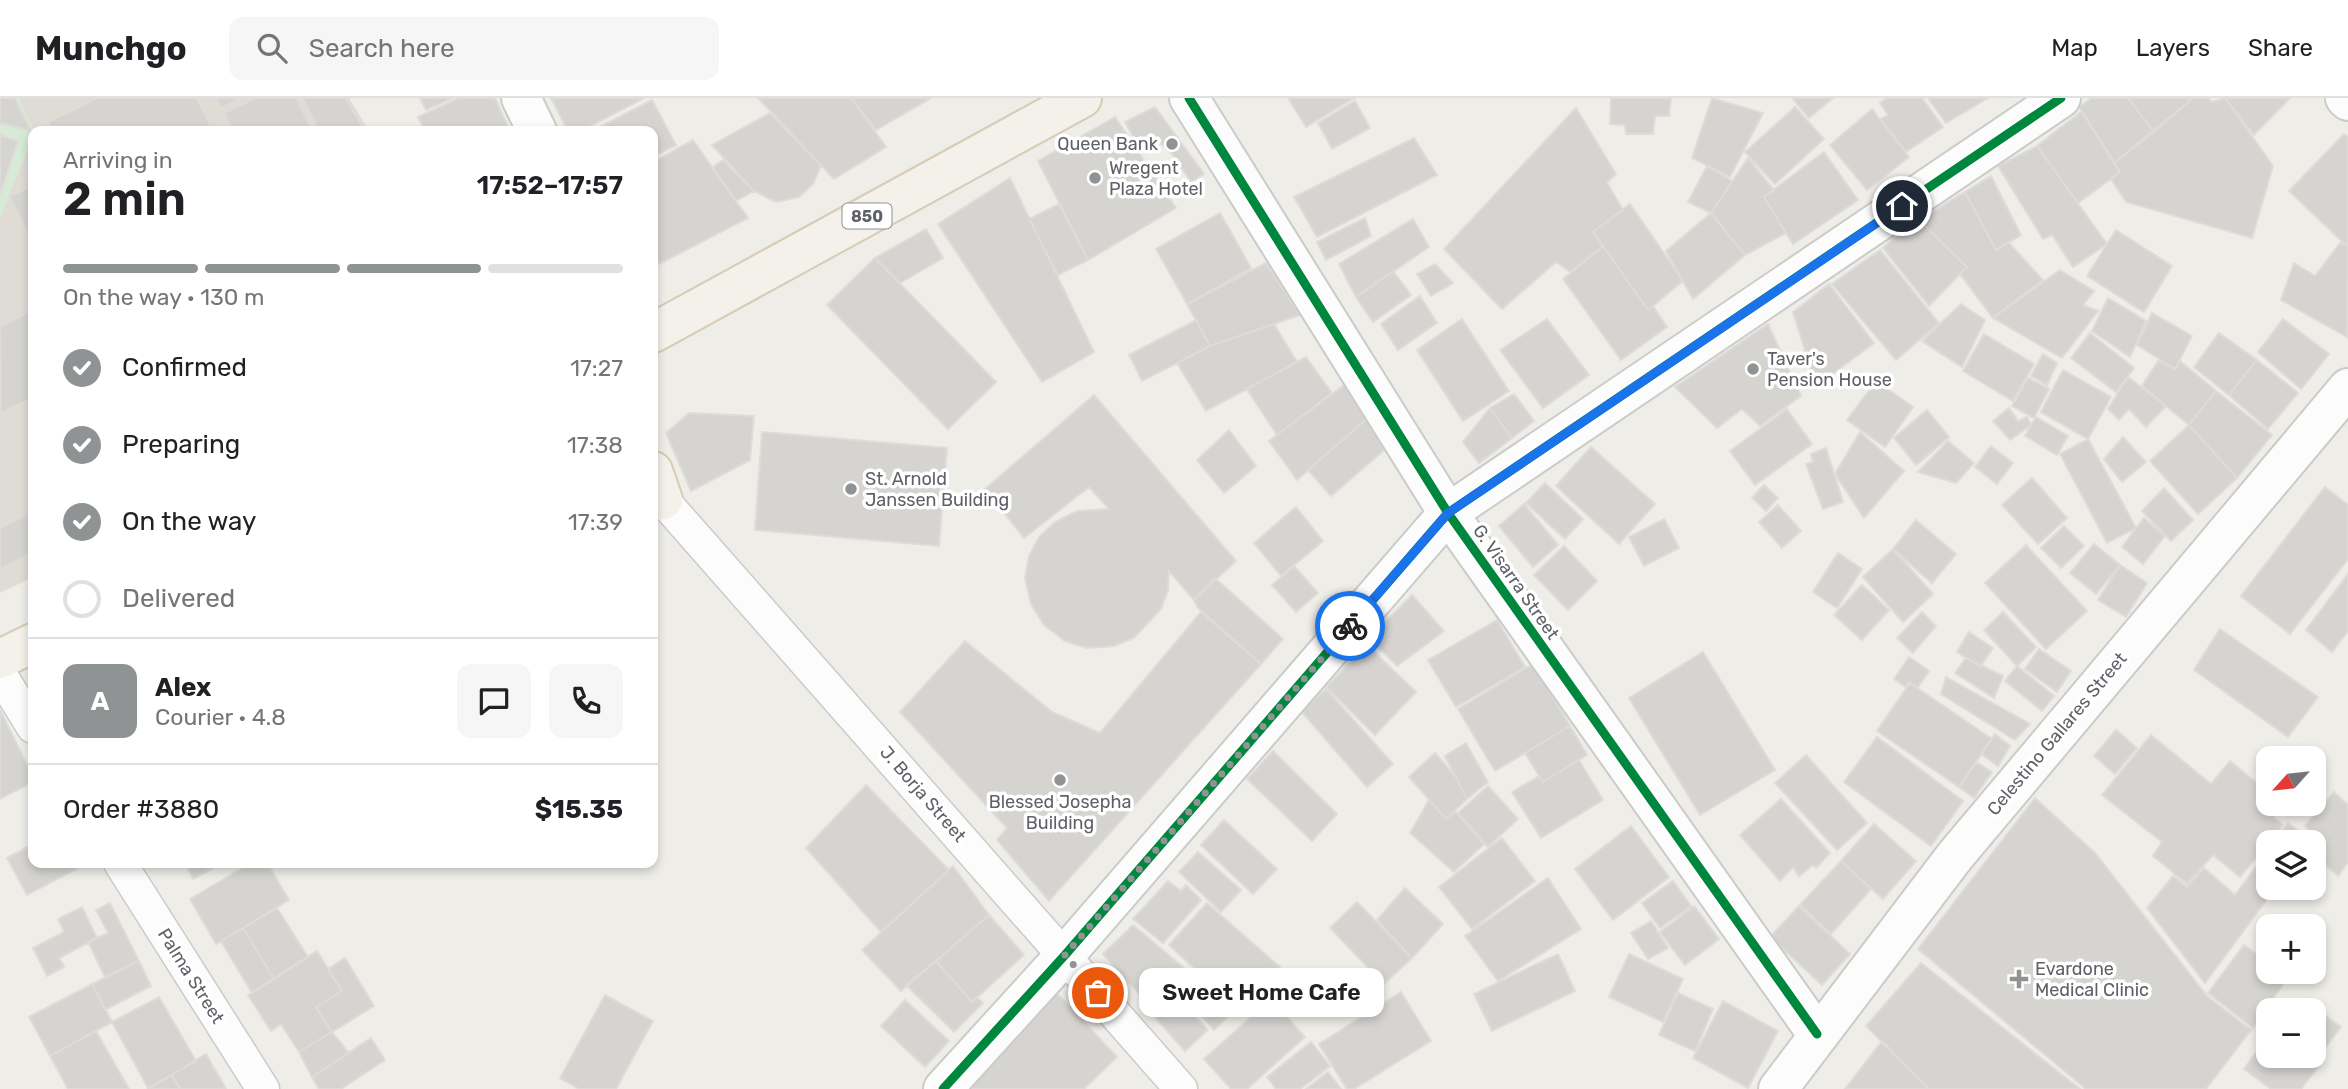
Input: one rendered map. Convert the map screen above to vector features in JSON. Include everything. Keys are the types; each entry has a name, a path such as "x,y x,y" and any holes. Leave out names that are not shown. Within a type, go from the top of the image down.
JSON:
{"main road":[{"name":"850","path":"658,331 1082,98"},
{"path":"0,659 28,645"}],"street":[{"path":"521,98 535,126"},
{"name":"G. Visarra Street","path":"1189,98 1448,513 1817,1034"},
{"path":"943,1089 1065,955 1448,513 2061,98"},
{"name":"Celestino Gallares Street","path":"1778,1089 1817,1034 1955,856 2348,388"},
{"name":"J. Borja Street","path":"658,489 1181,1089"},
{"path":"0,674 28,719"},
{"name":"Palma Street","path":"123,868 263,1089"}],"shaded area":[{"path":"18,98 349,98 366,126 32,126"},
{"path":"28,147 28,579 0,593 0,218"}],"green space":[{"path":"0,98 18,98 32,126 28,126 28,146 0,218"}],"building":[{"path":"0,98 15,98 29,126 28,130 0,123"},
{"path":"97,98 197,98 211,126 51,126 48,122"},
{"path":"215,98 240,98 221,108"},
{"path":"256,98 296,98 310,126 230,126 224,113"},
{"path":"303,98 345,98 362,126 317,126"},
{"path":"420,98 453,98 426,110"},
{"path":"459,98 495,98 508,126 422,126 418,117"},
{"path":"551,98 644,98 591,126 565,126"},
{"path":"758,98 851,98 886,147 834,179"},
{"path":"851,98 931,98 876,130"},
{"path":"1288,98 1354,98 1306,127"},
{"path":"1288,98 1354,98 1306,127"},
{"path":"1611,98 1671,98 1669,116 1655,116 1653,134 1626,134 1625,125 1610,124"},
{"path":"1712,98 1763,113 1730,177 1692,158"},
{"path":"1792,98 1833,98 1809,118"},
{"path":"1887,98 1922,98 1943,127 1906,152 1880,119 1888,115 1880,103"},
{"path":"1928,98 1988,98 1946,123"},
{"path":"2092,98 2128,98 2154,132 2114,163 2079,107"},
{"path":"2128,98 2193,98 2154,132"},
{"path":"2193,98 2208,98 2212,102 2225,98 2273,166 2252,238 2126,202 2111,179 2120,172 2114,163"},
{"path":"2225,98 2290,98 2254,135"},
{"path":"652,100 676,145 658,154 658,126 602,126"},
{"path":"1355,101 1370,128 1332,149 1318,123"},
{"name":"Queen Bank","path":"1155,107 1204,174 1191,182 1168,148 1155,141 1140,149 1125,122"},
{"path":"1795,107 1824,139 1775,184 1745,152"},
{"path":"1576,108 1616,174 1607,183 1623,210 1593,232 1603,246 1570,272 1556,262 1502,309 1444,249"},
{"path":"1872,109 1909,157 1867,190 1830,145"},
{"path":"2082,111 2120,172 2078,203 2037,146"},
{"path":"770,113 821,166 813,184 799,197 776,202 754,191 712,145"},
{"path":"1115,117 1176,208 1088,260 1038,161"},
{"path":"2344,134 2348,137 2348,247 2289,191"},
{"path":"0,135 18,141 0,195"},
{"path":"1414,138 1437,175 1317,237 1294,197"},
{"path":"693,140 748,218 659,264 658,159"},
{"path":"2037,146 2107,244 2073,267 2052,235 2043,239 1998,166"},
{"path":"1824,152 1858,200 1793,244 1764,197"},
{"path":"1748,158 1774,190 1764,197 1786,233 1745,255 1711,213"},
{"path":"723,160 754,191 736,201 712,168"},
{"path":"1707,166 1732,181 1711,213 1688,202"},
{"path":"1991,176 2021,235 1996,250 1965,192"},
{"path":"1010,178 1094,352 1042,382 938,224"},
{"path":"28,187 28,234 10,196"},
{"path":"1965,192 1996,250 2008,242 2043,280 1993,318 1960,274 1967,267 1919,220"},
{"path":"1059,204 1088,260 1058,275 1029,219"},
{"path":"1630,204 1683,281 1648,310 1593,232"},
{"path":"1220,213 1251,268 1187,304 1156,249"},
{"path":"1711,213 1745,255 1693,299 1666,251"},
{"path":"1916,217 1967,267 1929,306 1883,248"},
{"path":"1365,218 1371,236 1326,260 1317,242"},
{"path":"1413,219 1429,247 1356,297 1339,264"},
{"path":"926,229 943,258 900,283 875,258"},
{"path":"2116,230 2172,266 2144,312 2087,276"},
{"path":"2341,242 2348,247 2347,337 2281,300 2294,263 2315,276"},
{"path":"1603,246 1648,310 1653,306 1667,327 1621,360 1563,279"},
{"path":"1880,250 1939,323 1896,360 1832,284"},
{"path":"875,258 996,382 948,429 827,305"},
{"path":"1266,263 1300,315 1210,346 1187,304"},
{"path":"1435,264 1453,283 1431,296 1417,274"},
{"path":"2060,270 2094,291 2083,305 2098,311 2062,358 1993,318"},
{"path":"1393,271 1411,295 1373,322 1356,297"},
{"path":"1829,284 1874,343 1816,386 1793,312"},
{"path":"1420,296 1437,323 1398,350 1381,324"},
{"path":"2108,298 2146,321 2130,357 2092,331"},
{"path":"1961,304 1985,320 1962,367 1922,341"},
{"path":"28,312 28,400 1,413 0,326"},
{"path":"2152,313 2192,336 2175,369 2137,345"},
{"path":"1462,319 1509,391 1463,421 1417,350"},
{"path":"1547,319 1589,375 1543,408 1500,350"},
{"path":"2283,319 2329,354 2301,389 2258,352"},
{"path":"1196,320 1210,346 1142,381 1129,355"},
{"path":"1274,324 1297,362 1206,411 1177,363 1210,346"},
{"path":"1768,324 1801,396 1760,426 1742,409 1717,428 1675,387"},
{"path":"2090,333 2134,368 2116,392 2071,358"},
{"path":"2219,333 2257,360 2229,395 2194,367"},
{"path":"1984,334 2034,364 2013,401 1963,371"},
{"path":"2043,354 2057,363 2047,385 2031,376"},
{"path":"1306,357 1332,393 1277,435 1247,389"},
{"path":"2257,360 2298,393 2268,429 2229,395"},
{"path":"2158,361 2175,369 2180,361 2216,391 2189,425 2142,386"},
{"path":"2063,370 2111,397 2088,439 2041,412"},
{"path":"2128,377 2166,406 2146,427 2129,409 2119,420 2108,409"},
{"path":"2028,378 2049,389 2034,418 2012,406"},
{"path":"1876,381 1913,407 1885,447 1847,420"},
{"path":"1347,383 1370,416 1297,480 1269,441"},
{"path":"2216,391 2272,435 2237,478 2189,425"},
{"path":"1514,394 1534,421 1512,438 1490,408"},
{"path":"1094,395 1236,561 1194,600 1169,571 1168,590 1161,609 1134,638 1114,646 1087,648 1065,641 1044,625 1031,604 1025,578 1029,556 1039,537 1055,522 1077,511 1109,509 1089,487 1024,538 985,489"},
{"path":"1490,408 1512,438 1479,463 1463,442"},
{"path":"2009,408 2018,421 2027,417 2031,425 2010,440 1993,421"},
{"path":"1787,409 1812,444 1755,485 1730,451"},
{"path":"1927,410 1949,437 1916,465 1894,438"},
{"path":"689,413 754,416 750,460 691,491 666,433"},
{"path":"1370,416 1390,445 1331,496 1308,470"},
{"path":"2036,417 2068,436 2057,455 2025,436"},
{"path":"2189,425 2237,478 2198,514 2150,461"},
{"path":"1229,430 1256,466 1224,493 1197,460"},
{"name":"St. Arnold Janssen Building","path":"762,432 947,448 939,546 755,530"},
{"path":"1860,432 1904,471 1864,518 1835,474"},
{"path":"2123,437 2146,462 2122,482 2104,459"},
{"path":"2088,439 2136,528 2107,543 2060,454"},
{"path":"1948,441 1974,463 1956,483 1918,472"},
{"path":"1991,446 2013,463 1997,484 1975,467"},
{"path":"1591,447 1655,504 1619,544 1556,486"},
{"path":"1826,448 1843,502 1823,509 1806,464 1813,462 1811,454"},
{"path":"2032,478 2067,518 2038,544 2002,505"},
{"path":"1545,483 1583,519 1565,539 1526,503"},
{"path":"1764,485 1778,498 1766,511 1752,498"},
{"path":"2325,487 2348,505 2348,559 2290,634 2241,596"},
{"path":"2164,488 2193,520 2171,541 2142,511"},
{"path":"1524,504 1558,545 1533,567 1499,526"},
{"path":"1778,505 1801,531 1782,548 1759,522"},
{"path":"1296,507 1323,541 1281,576 1254,543"},
{"path":"28,514 28,555 0,570 0,528"},
{"path":"2144,518 2165,536 2143,564 2122,547"},
{"path":"1664,519 1679,548 1644,566 1629,537"},
{"path":"1916,520 1956,554 1932,583 1893,549"},
{"path":"2064,526 2084,546 2061,568 2041,548"},
{"path":"2094,544 2120,565 2096,594 2070,573"},
{"path":"2026,545 2087,611 2046,649 1985,583"},
{"path":"1564,546 1597,581 1568,610 1534,575"},
{"path":"1893,549 1933,594 1903,622 1863,577"},
{"path":"1838,553 1862,569 1837,608 1813,592"},
{"path":"2120,565 2147,583 2126,617 2098,600"},
{"path":"1294,566 1318,593 1296,612 1272,585"},
{"path":"2348,574 2348,631 2332,652 2306,630"},
{"path":"1215,578 1283,639 1261,664 1198,608 1194,600"},
{"path":"1862,585 1889,610 1862,640 1834,615"},
{"path":"1412,595 1444,631 1397,666 1369,638"},
{"name":"Blessed Josepha Building","path":"1201,612 1261,664 1049,901 997,840 1007,828 900,712 965,641 1052,712 1100,733"},
{"path":"1922,612 1936,626 1913,653 1897,638"},
{"path":"2003,612 2036,647 2017,666 1984,630"},
{"path":"1497,620 1525,667 1456,707 1428,660"},
{"path":"2220,629 2318,697 2288,737 2194,670"},
{"path":"1969,632 1993,648 1980,667 1957,652"},
{"path":"1367,645 1416,692 1375,735 1326,687"},
{"path":"2039,649 2071,671 2057,692 2025,669"},
{"path":"1703,652 1775,770 1700,815 1629,698"},
{"path":"1909,657 1929,671 1918,687 1909,682 1906,687 1894,679"},
{"path":"1966,658 2003,676 1994,698 1955,673"},
{"path":"1533,664 1570,726 1495,771 1458,709"},
{"path":"2017,666 2054,696 2042,711 2005,681"},
{"path":"1946,677 2030,724 2015,740 1941,694"},
{"path":"1910,683 1992,739 1959,787 1877,731"},
{"path":"1326,689 1393,764 1367,787 1301,711"},
{"path":"0,710 28,767 28,785 0,799"},
{"path":"1570,726 1587,755 1543,782 1525,753"},
{"path":"2116,730 2137,748 2115,774 2094,756"},
{"path":"1995,734 2010,746 1998,766 1981,754"},
{"path":"2151,735 2211,784 2230,761 2256,783 2256,816 2271,816 2283,825 2279,830 2256,830 2256,858 2240,877 2213,855 2187,884 2153,856 2162,842 2102,795"},
{"path":"1877,737 1963,801 1931,846 1844,782"},
{"path":"1466,743 1488,782 1467,799 1445,756"},
{"path":"1273,751 1337,814 1312,841 1247,779"},
{"path":"1435,753 1456,777 1467,799 1446,819 1409,777"},
{"path":"1806,755 1867,823 1837,850 1775,783"},
{"path":"1579,760 1603,800 1541,838 1512,792 1539,776 1543,782"},
{"path":"1976,762 1992,772 1974,798 1959,787"},
{"path":"866,785 949,870 881,932 806,848"},
{"path":"1488,786 1518,819 1488,847 1458,813"},
{"path":"2334,792 2348,805 2348,862 2338,876 2326,866 2326,830 2309,830 2305,826 2314,816 2326,816 2326,801"},
{"path":"2035,798 2095,853 2207,996 2251,1030 2206,1089 2086,1089 1918,949"},
{"path":"1781,799 1830,853 1816,868 1813,865 1799,876 1793,867 1780,881 1740,835"},
{"path":"1429,800 1446,819 1455,811 1484,844 1454,872 1410,833"},
{"path":"1224,820 1277,869 1253,894 1201,845"},
{"path":"2288,823 2297,830 2283,830"},
{"path":"1874,824 1916,861 1883,899 1841,861"},
{"path":"1631,826 1669,877 1613,920 1575,869"},
{"path":"1502,838 1535,881 1472,929 1439,887"},
{"path":"28,847 28,868 78,868 27,895 7,858"},
{"path":"1198,852 1241,890 1221,912 1179,872"},
{"path":"1841,861 1871,889 1831,934 1800,905"},
{"path":"953,866 989,915 901,991 862,950"},
{"path":"2256,867 2256,900 2266,900 2205,983 2147,908 2173,876 2187,887 2204,868 2235,895"},
{"path":"188,868 214,868 193,879"},
{"path":"243,868 270,868 289,900 216,944 190,899"},
{"path":"1548,878 1581,929 1498,981 1465,936"},
{"path":"1168,881 1181,891 1186,885 1201,900 1163,943 1133,919"},
{"path":"1673,881 1691,906 1660,928 1642,903"},
{"path":"1405,888 1443,924 1412,958 1377,920"},
{"path":"1357,902 1412,958 1384,984 1330,928"},
{"path":"110,903 139,961 105,977 88,942 108,933 96,910"},
{"path":"1207,903 1280,967 1237,1008 1169,945"},
{"path":"1694,906 1719,939 1685,965 1660,932"},
{"path":"1799,906 1850,954 1822,985 1770,937"},
{"path":"82,907 97,938 59,958 64,967 47,976 33,948 64,932 58,919"},
{"path":"277,908 308,957 274,979 243,928"},
{"path":"989,915 1024,955 972,1002 936,961"},
{"path":"1651,921 1668,948 1648,959 1631,933"},
{"path":"1133,925 1183,967 1145,1000 1103,954"},
{"path":"243,928 274,979 252,993 221,941"},
{"path":"2244,945 2256,954 2256,984 2283,984 2274,998 2256,998 2256,1024 2253,1028 2208,993"},
{"path":"317,951 342,991 316,1007 332,1032 299,1052 281,1024 271,1031 248,995"},
{"path":"1558,954 1575,991 1492,1031 1474,994"},
{"path":"1629,954 1683,979 1663,1022 1609,997"},
{"path":"345,958 374,1006 332,1032 316,1007 342,991 328,969"},
{"path":"139,961 151,986 105,1010 92,984"},
{"path":"936,961 972,1002 977,997 983,1003 954,1032 906,985"},
{"path":"1921,963 2080,1089 1929,1089 1866,1026"},
{"path":"1188,970 1233,1011 1214,1030 1171,983"},
{"path":"92,984 112,1022 50,1056 29,1017"},
{"path":"1167,985 1208,1030 1185,1051 1144,1005"},
{"path":"1055,991 1117,1057 1084,1089 974,1089 964,1079"},
{"path":"1401,992 1431,1041 1354,1089 1347,1089 1319,1044"},
{"path":"1678,993 1713,1009 1695,1051 1659,1035"},
{"path":"605,995 653,1021 616,1089 579,1089 560,1078"},
{"path":"159,997 196,1061 148,1088 112,1022"},
{"path":"1271,999 1305,1037 1247,1089 1231,1089 1204,1059"},
{"path":"905,1000 949,1041 925,1067 881,1026"},
{"path":"1723,1001 1778,1031 1748,1088 1693,1058"},
{"path":"2326,1016 2341,1027 2326,1047"},
{"path":"96,1031 129,1089 68,1089 50,1056"},
{"path":"332,1032 349,1053 312,1077 299,1052"},
{"path":"371,1038 385,1060 341,1089 319,1089 312,1077"},
{"path":"1882,1041 1929,1089 1845,1089"},
{"path":"1311,1042 1330,1066 1300,1089 1276,1089 1267,1077"},
{"path":"2256,1052 2256,1068 2317,1068 2301,1089 2271,1089 2244,1069"},
{"path":"206,1054 226,1089 180,1089 172,1075"},
{"path":"1328,1072 1341,1089 1306,1089"},
{"path":"172,1075 180,1089 148,1089"}],"cycle path":[{"path":"1189,98 1448,513 1817,1034"},
{"path":"943,1089 1065,955 1448,513 2061,98"}],"way so far":[{"path":"1098,993 1065,955 1350,626"}],"place":[{"name":"Queen Bank","path":"1172,144"},
{"name":"Wregent Plaza Hotel","path":"1095,178"},
{"name":"Taver's Pension House","path":"1753,369"},
{"name":"St. Arnold Janssen Building","path":"851,489"},
{"name":"Blessed Josepha Building","path":"1060,780"},
{"name":"Evardone Medical Clinic","path":"2019,979"},
{"name":"Sweet Home Cafe","path":"1098,993"}],"route":[{"path":"1350,626 1448,513 1902,206"}]}
